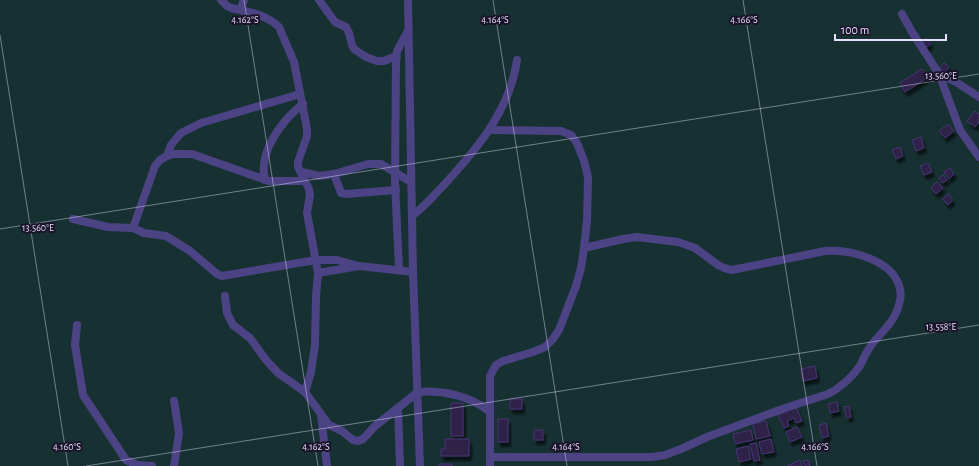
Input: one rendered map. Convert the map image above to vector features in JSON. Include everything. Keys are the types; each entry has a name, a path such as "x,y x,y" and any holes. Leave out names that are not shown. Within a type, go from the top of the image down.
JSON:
{"street":[{"path":"222,0 227,6 260,15 272,21 279,27 294,62 307,129 307,136 298,162 298,167 302,172 309,189 310,195 307,214 312,248 318,273 315,345 311,372 305,392"},
{"path":"240,10 244,0"},
{"path":"319,0 335,22 348,30 354,49 372,60 377,61 384,61 396,56"},
{"path":"408,0 412,216 420,466"},
{"path":"902,14 939,74 960,130 978,153"},
{"path":"399,270 395,173 396,56 409,29"},
{"path":"412,216 424,207 451,177 489,130 509,93 517,60"},
{"path":"939,74 956,82 979,97"},
{"path":"167,156 171,145 181,133 194,126 226,115 300,94"},
{"path":"265,180 264,166 269,146 290,115 302,104"},
{"path":"489,130 561,131 571,136 577,143 588,177 587,220 581,268 560,330 545,347 534,352 503,361 496,365 490,376 490,466"},
{"path":"133,228 156,166 160,160 174,154 192,154 274,182 305,180"},
{"path":"302,172 320,176 334,174 375,163 387,166 395,173 412,182"},
{"path":"334,174 341,193 396,190"},
{"path":"73,219 108,227 133,228 144,233 160,234 172,239 190,251 217,274 222,276 316,260 338,260 359,266 414,272"},
{"path":"490,457 652,457 666,455 735,426 828,394 840,387 859,367 872,343 886,330 893,320 901,296 899,284 895,277 885,267 870,258 851,252 838,250 824,251 732,270 718,265 696,248 678,242 637,238 623,239 584,248"},
{"path":"318,273 359,266"},
{"path":"225,296 226,312 233,325 250,338 266,360 278,373 305,392 329,425 342,431 353,440 358,441 363,439 375,426 418,392 427,391 457,396 474,401 489,411"},
{"path":"77,325 75,345 83,395 126,460 132,464 152,466"},
{"path":"174,401 179,433 174,466"},
{"path":"398,409 400,466"},
{"path":"321,412 327,466"}],"green space":[{"path":"0,0 979,0 979,466 0,466"}],"building":[{"path":"926,38 931,44 925,48 921,43"},
{"path":"944,63 949,67 945,72 940,67"},
{"path":"922,69 927,78 905,92 900,83"},
{"path":"975,111 979,114 979,122 975,127 967,121"},
{"path":"948,124 954,131 945,138 939,131"},
{"path":"921,137 924,148 916,151 912,140"},
{"path":"900,147 903,156 896,159 892,150"},
{"path":"928,163 932,172 924,175 920,166"},
{"path":"950,168 954,174 949,179 944,172"},
{"path":"943,175 947,180 943,183 939,178"},
{"path":"937,182 943,188 936,194 931,188"},
{"path":"948,194 953,200 948,205 943,199"},
{"path":"815,366 817,378 803,381 801,369"},
{"path":"510,399 522,399 522,409 510,409"},
{"path":"837,402 839,411 830,413 828,404"},
{"path":"451,403 463,403 463,436 451,436"},
{"path":"849,406 851,417 847,418 844,407"},
{"path":"796,407 802,421 796,423 794,418 787,421 789,426 784,428 778,415"},
{"path":"498,419 508,419 508,442 498,442"},
{"path":"766,421 770,436 756,439 753,424"},
{"path":"826,423 829,436 822,438 819,425"},
{"path":"797,427 802,437 790,442 786,432"},
{"path":"534,430 543,430 543,440 534,440"},
{"path":"751,430 753,440 735,444 733,434"},
{"path":"445,439 469,439 469,456 441,456 441,449 445,449"},
{"path":"771,439 774,452 762,454 759,442"},
{"path":"756,443 760,460 754,461 750,444"},
{"path":"748,446 751,459 739,462 736,449"},
{"path":"800,460 802,466 787,466"},
{"path":"808,460 810,466 805,466 803,461"},
{"path":"439,464 452,464 452,466 439,466"}]}
